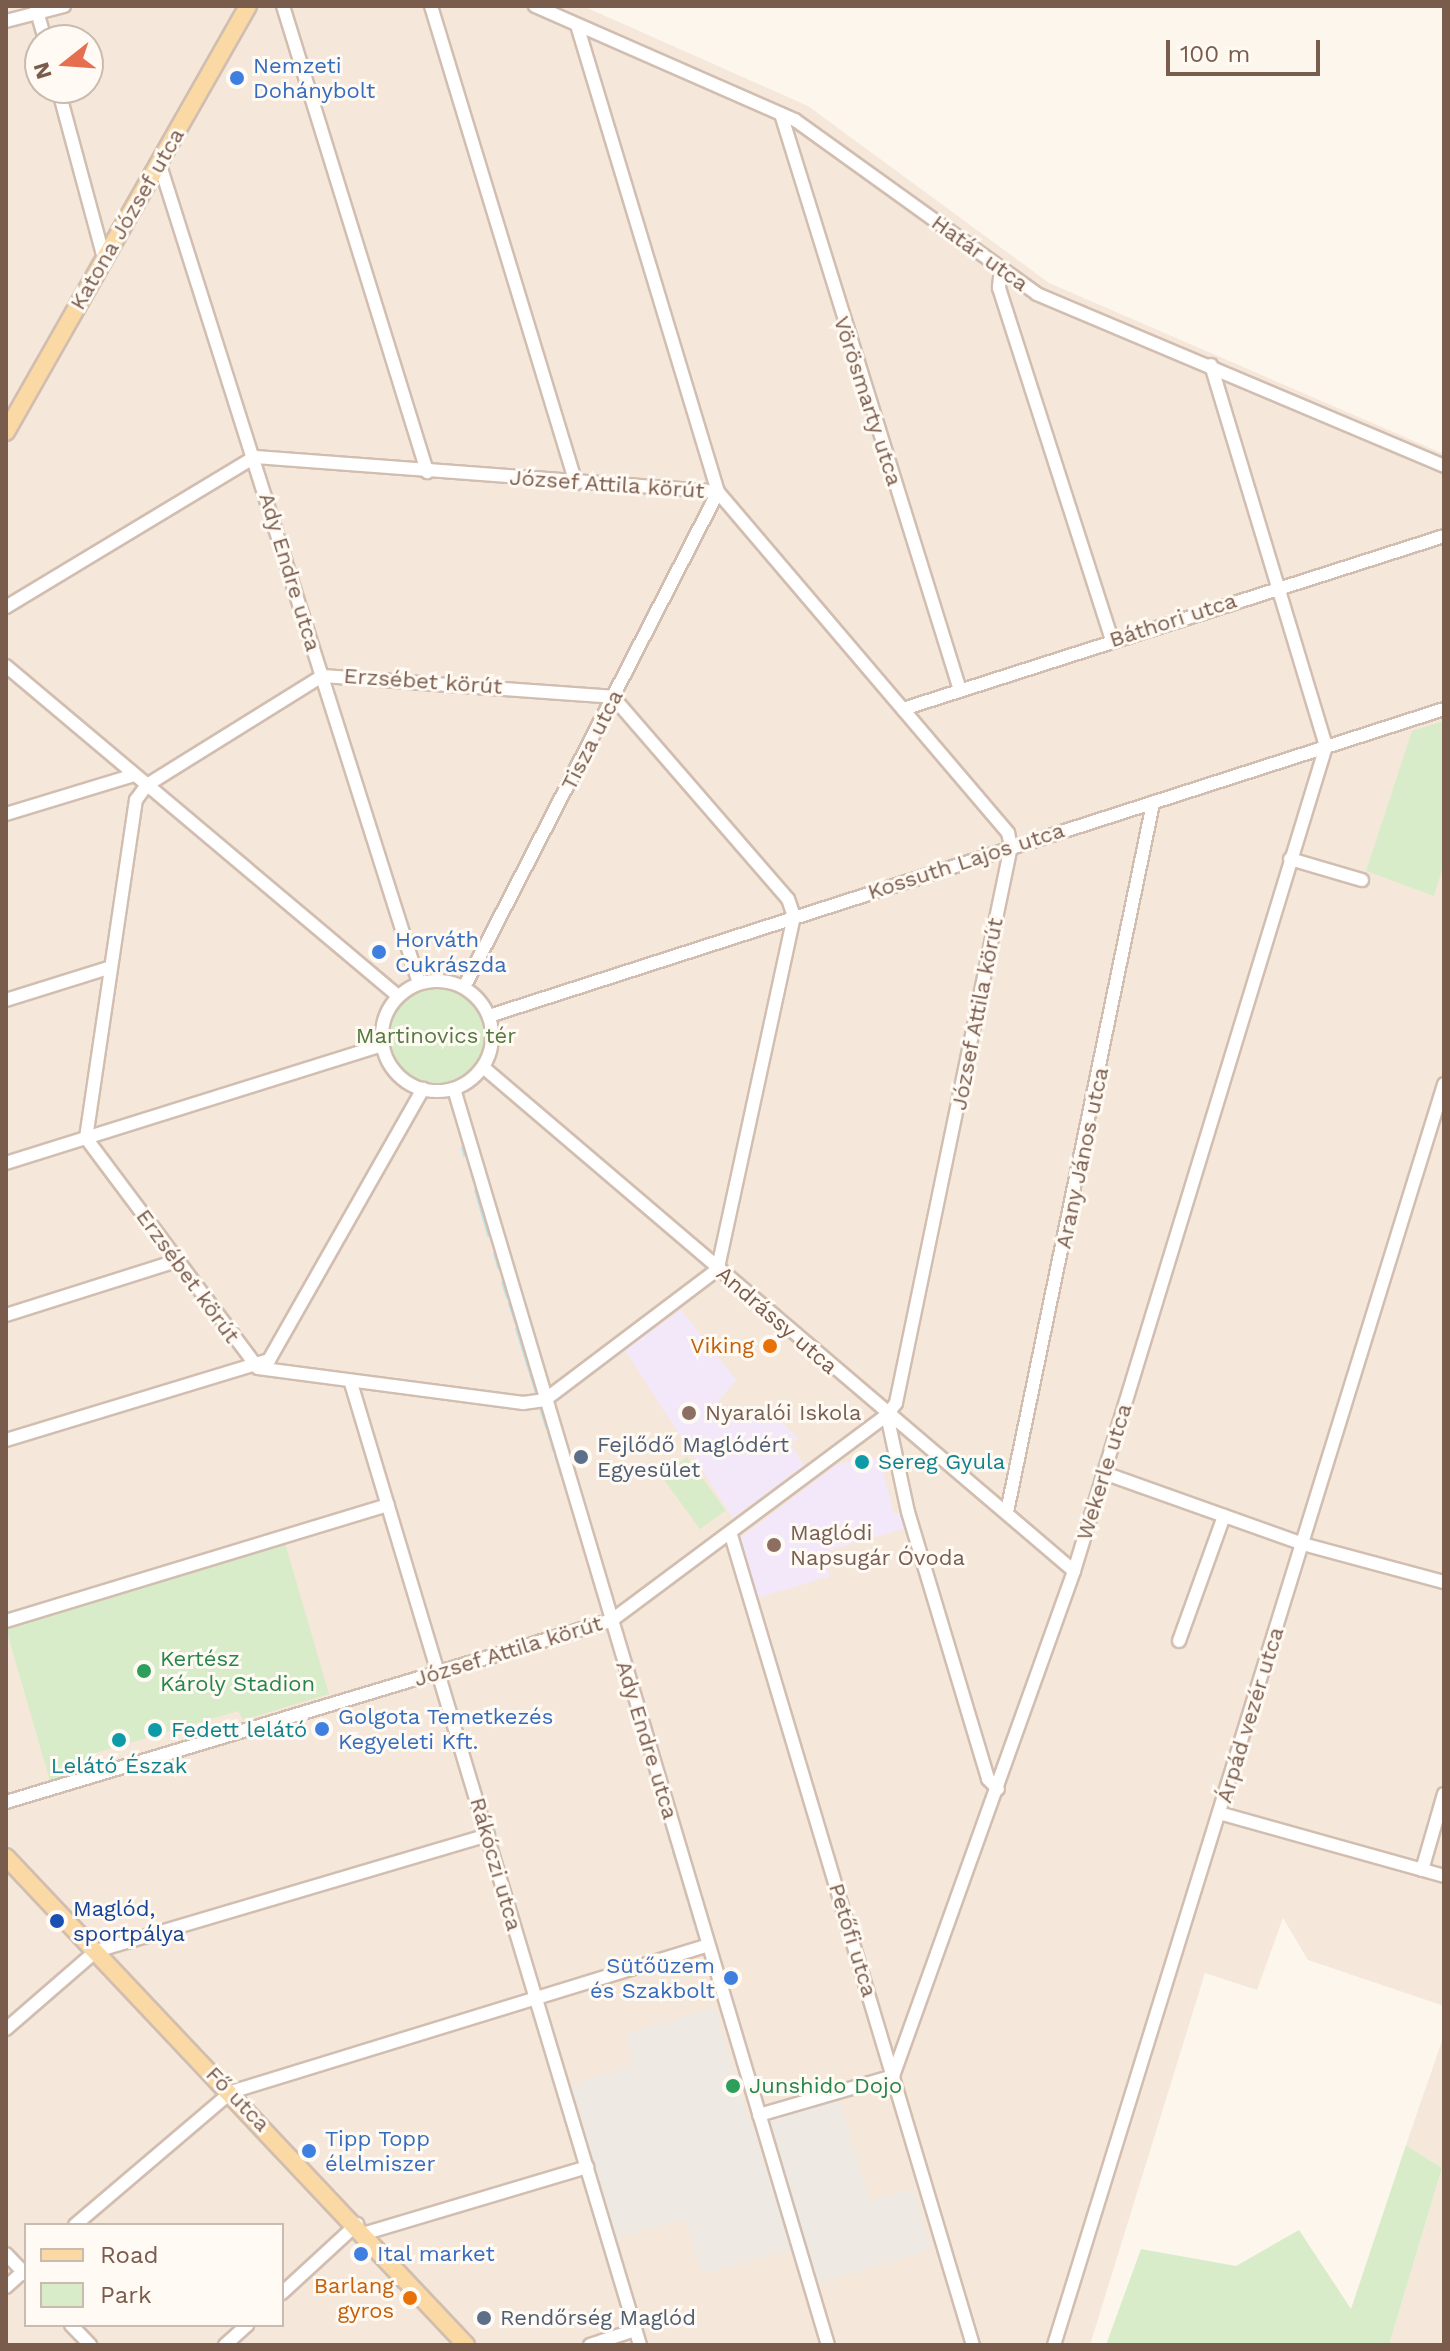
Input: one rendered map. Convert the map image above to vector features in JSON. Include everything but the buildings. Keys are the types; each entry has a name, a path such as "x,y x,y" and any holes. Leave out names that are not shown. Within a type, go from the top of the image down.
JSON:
{"main road":[{"name":"Katona József utca","path":"6,432 248,6"},
{"name":"Fő utca","path":"6,1857 361,2229 466,2345"}],"street":[{"path":"6,21 36,9 64,6"},
{"path":"283,6 427,472"},
{"path":"431,6 576,483"},
{"name":"Határ utca","path":"535,6 781,114 1037,294 1444,466"},
{"path":"578,27 718,492"},
{"path":"62,104 104,259"},
{"name":"Vörösmarty utca","path":"781,114 959,687"},
{"name":"Ady Endre utca","path":"159,162 255,457 419,983"},
{"path":"1001,268 999,288 1112,639"},
{"path":"1211,365 1326,746"},
{"path":"6,607 255,457"},
{"name":"József Attila körút","path":"6,1802 612,1620 731,1535 887,1415 896,1403 1011,846 903,709 718,492 255,457"},
{"name":"Tisza utca","path":"464,987 718,492"},
{"name":"Báthori utca","path":"903,709 959,687 1444,536"},
{"path":"6,666 398,996"},
{"name":"Erzsébet körút","path":"147,785 322,676 613,697"},
{"path":"6,1440 258,1368 351,1383 523,1403 545,1400 718,1269 794,916 788,899 613,697"},
{"name":"Kossuth Lajos utca","path":"489,1016 1444,709"},
{"name":"Wekerle utca","path":"893,2076 1074,1571 1326,746"},
{"path":"6,814 134,775"},
{"path":"86,1138 108,968 136,800 147,785"},
{"name":"Arany János utca","path":"1007,1512 1153,803"},
{"path":"1290,859 1362,880"},
{"path":"6,1000 108,968"},
{"path":"419,983 464,987 489,1016 492,1042 483,1067 454,1089 423,1089 396,1073 382,1045 387,1010 398,996 419,983"},
{"path":"6,1163 382,1045"},
{"name":"Andrássy utca","path":"483,1067 887,1415 1074,1571"},
{"name":"Árpád vezér utca","path":"1054,2345 1444,1084"},
{"path":"258,1368 423,1089"},
{"name":"Ady Endre utca","path":"454,1089 828,2345"},
{"name":"Erzsébet körút","path":"86,1138 258,1368"},
{"path":"6,1315 176,1261"},
{"name":"Rákóczi utca","path":"351,1383 640,2345"},
{"path":"887,1415 912,1527 988,1779 998,1789"},
{"path":"1104,1473 1303,1544 1444,1582"},
{"path":"6,1621 388,1505"},
{"path":"1179,1641 1224,1516"},
{"name":"Petőfi utca","path":"731,1535 973,2345"},
{"path":"1422,1870 1444,1794"},
{"path":"1219,1813 1444,1876"},
{"path":"6,2029 96,1951 488,1835"},
{"path":"77,2223 231,2092 536,2001 708,1945"},
{"path":"759,2115 893,2076"},
{"path":"284,2291 361,2229 587,2167"},
{"path":"6,2254 24,2271"},
{"path":"6,2287 24,2273"},
{"path":"73,2327 90,2345"},
{"path":"225,2345 245,2327"},
{"path":"590,2345 635,2330"}],"shaded area":[{"path":"6,6 583,6 808,106 1049,283 1444,454 1444,2006 1308,1960 1283,1918 1257,1990 1205,1973 1090,2345 6,2345"},
{"name":"Nyaralói Iskola","path":"681,1310 736,1380 713,1408 720,1420 777,1418 798,1438 790,1444 804,1465 733,1518 625,1350"},
{"path":"879,1457 894,1514 902,1513 906,1528 823,1552 830,1576 758,1598 740,1538 838,1464"},
{"path":"714,2007 751,2124 839,2096 870,2201 914,2189 931,2250 807,2287 795,2249 702,2274 685,2219 616,2238 569,2086 633,2064 626,2034"},
{"path":"1444,2035 1444,2345 1389,2345 1442,2168 1406,2145"}],"green space":[{"path":"1444,721 1444,863 1434,896 1366,871 1412,731"},
{"name":"Martinovics tér","path":"436,986 464,994 478,1008 486,1036 478,1064 464,1078 436,1086 408,1078 394,1064 386,1036 394,1008 408,994"},
{"path":"687,1457 726,1510 700,1529 661,1476"},
{"path":"285,1543 329,1694 243,1720 238,1711 89,1755 92,1768 50,1781 6,1629"},
{"path":"1406,2145 1442,2168 1389,2345 1106,2345 1141,2249 1236,2266 1299,2230 1351,2309"}],"waterway":[{"path":"462,1147 464,1155"},
{"path":"475,1190 488,1235"},
{"path":"494,1253 498,1267"},
{"path":"502,1282 507,1297"},
{"path":"509,1303 515,1322"},
{"path":"516,1328 537,1396"},
{"path":"540,1408 546,1427"},
{"path":"548,1432 553,1449"},
{"path":"555,1455 561,1475"},
{"path":"648,1766 654,1788"},
{"path":"656,1794 662,1813"},
{"path":"664,1819 671,1844"},
{"path":"673,1852 679,1870"},
{"path":"681,1876 687,1898"},
{"path":"689,1904 694,1921"},
{"path":"696,1928 700,1942"},
{"path":"703,1951 706,1961"},
{"path":"737,2062 741,2075"},
{"path":"800,2271 806,2294"},
{"path":"809,2302 814,2322"},
{"path":"816,2328 821,2345"}],"place":[{"name":"Nemzeti Dohánybolt","path":"237,78"},
{"name":"Horváth Cukrászda","path":"379,952"},
{"name":"Viking","path":"770,1346"},
{"name":"Nyaralói Iskola","path":"689,1413"},
{"name":"Fejlődő Maglódért Egyesület","path":"581,1457"},
{"name":"Sereg Gyula","path":"862,1462"},
{"name":"Maglódi Napsugár Óvoda","path":"774,1545"},
{"name":"Kertész Károly Stadion","path":"144,1671"},
{"name":"Golgota Temetkezés Kegyeleti Kft.","path":"322,1729"},
{"name":"Fedett lelátó","path":"155,1730"},
{"name":"Lelátó Észak","path":"119,1740"},
{"name":"Maglód, sportpálya","path":"57,1921"},
{"name":"Sütőüzem és Szakbolt","path":"731,1978"},
{"name":"Junshido Dojo","path":"733,2086"},
{"name":"Tipp Topp élelmiszer","path":"309,2151"},
{"name":"Ital market","path":"361,2254"},
{"name":"Barlang gyros","path":"410,2298"},
{"name":"Rendőrség Maglód","path":"484,2318"}]}
